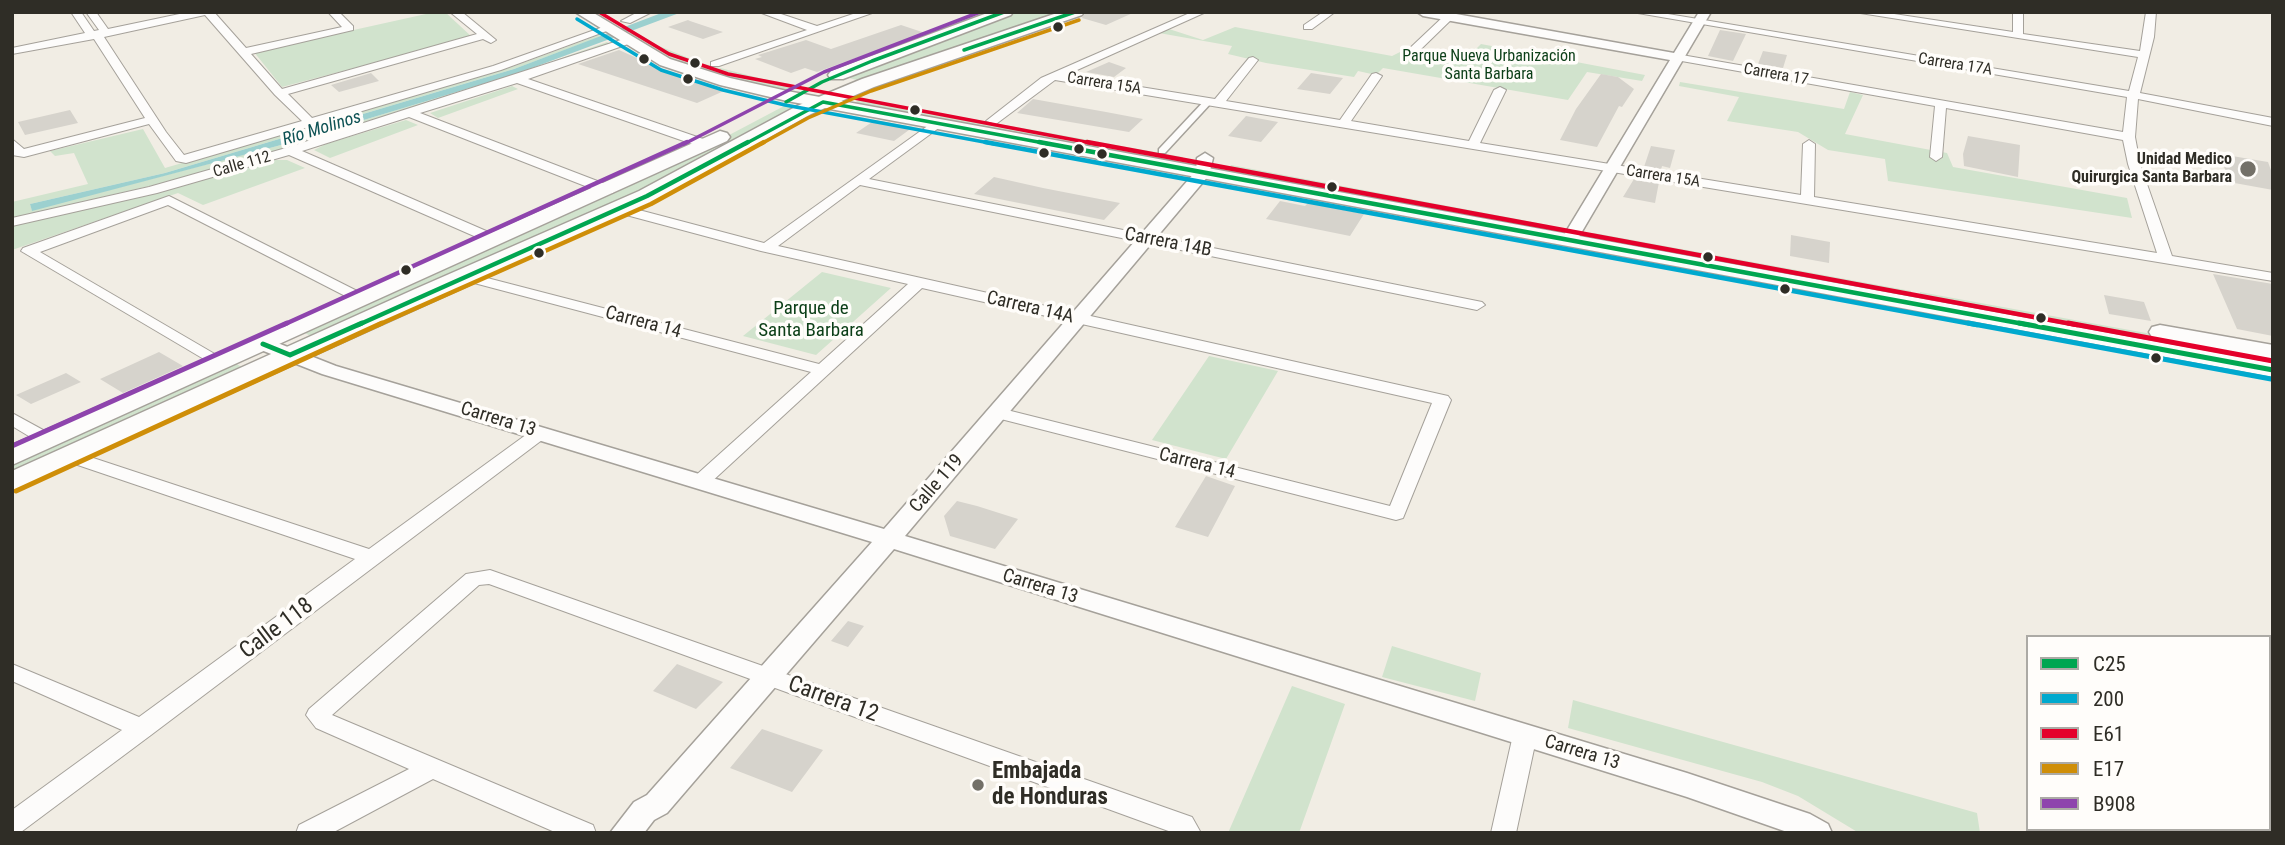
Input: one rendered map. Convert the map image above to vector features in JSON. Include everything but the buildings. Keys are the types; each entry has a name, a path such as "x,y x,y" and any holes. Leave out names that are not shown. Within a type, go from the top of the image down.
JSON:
{"main road":[{"path":"582,12 665,62 698,74 936,124 1205,165 1573,233 2273,370"},
{"path":"612,12 683,53 757,76 809,96"},
{"path":"12,456 58,448 290,355 464,276 886,55 1005,12"},
{"path":"12,483 58,448 219,363 495,240 614,199 705,144 809,96 844,93 1076,12"},
{"path":"844,93 1162,151 1205,165"},
{"path":"1573,233 2273,352"}],"street":[{"path":"16,148 152,120 98,34 76,12"},
{"path":"91,12 98,34"},
{"path":"12,51 206,12 279,93 310,123"},
{"path":"244,52 349,28 333,12"},
{"path":"279,93 489,38 455,12"},
{"path":"633,26 648,12"},
{"path":"764,12 817,30"},
{"path":"715,64 870,12"},
{"path":"992,121 1038,84 1201,12"},
{"path":"1308,27 1330,12"},
{"name":"Carrera 17","path":"1423,12 2129,137"},
{"name":"Carrera 17A","path":"1637,12 1701,17 2273,122"},
{"path":"1858,12 2144,55"},
{"path":"2018,12 2018,36"},
{"path":"2151,12 2144,55 2133,95 2129,137 2134,164 2166,260"},
{"path":"1415,50 1449,17"},
{"path":"1573,233 1701,17"},
{"name":"Calle 112","path":"12,222 152,190 411,114 517,79 618,35"},
{"name":"Calle 112","path":"152,120 180,158 193,158 618,35"},
{"path":"1162,151 1214,102 1253,60"},
{"name":"Carrera 15A","path":"1054,76 2273,277"},
{"path":"1343,124 1376,76"},
{"path":"517,79 705,144"},
{"path":"1473,145 1500,90"},
{"path":"1936,157 1941,104"},
{"name":"Carrera 14A","path":"411,114 614,199 766,248 1443,400 1396,514"},
{"path":"766,248 936,124"},
{"path":"1807,200 1809,144"},
{"path":"290,151 495,240"},
{"name":"Calle 119","path":"625,833 643,811 657,804 999,413 1147,239 1205,165"},
{"name":"Carrera 14B","path":"858,181 1477,305"},
{"path":"219,363 29,251 169,200 362,299"},
{"name":"Carrera 14","path":"464,276 823,370"},
{"path":"701,481 918,283"},
{"name":"Carrera 13","path":"263,344 329,370 701,481 1687,785 1787,819 1817,833"},
{"name":"Carrera 14","path":"999,413 1396,514"},
{"path":"12,418 58,448 373,558"},
{"name":"Calle 118","path":"12,824 540,433"},
{"name":"Carrera 12","path":"432,768 324,722 317,715 473,579 490,577 1184,825 1189,833"},
{"path":"12,672 143,729"},
{"path":"1503,833 1525,736"},
{"path":"308,833 432,768 584,833"},
{"name":"Calle 119","path":"639,833 655,815 657,804"}],"green space":[{"path":"445,12 472,37 282,87 254,52"},
{"path":"1010,12 1068,12 864,82 842,76"},
{"name":"Parque Nueva Urbanización Santa Barbara","path":"1235,27 1392,56 1404,50 1464,61 1481,44 1645,75 1642,81 1587,72 1568,100 1383,68 1376,75 1358,71 1354,77 1266,63 1228,54 1232,46 1159,33 1169,29 1203,40"},
{"path":"634,31 659,46 701,63 794,87 785,92 664,58 623,35"},
{"path":"602,36 514,69 165,173 30,204 32,210 281,145 516,74 607,42 611,45 289,148 154,185 12,218 12,202 88,184 74,153 55,156 50,151 143,129 165,168 512,67"},
{"path":"1680,82 1844,109 1850,92 1863,95 1845,134 1947,153 1953,167 2127,198 2132,218 1888,181 1885,159 1828,150 1798,132 1727,121 1739,97 1679,86"},
{"path":"512,86 518,89 438,118 430,113"},
{"path":"861,99 1183,157 1183,165 852,104"},
{"path":"786,105 801,108 646,193 316,339 305,333 697,152"},
{"path":"406,120 418,125 330,158 314,150 326,144"},
{"path":"273,160 287,160 305,168 203,205 178,193 12,250 12,225 168,189"},
{"path":"1231,165 1549,225 1548,230 1227,172"},
{"path":"1594,233 1911,291 1912,299 1586,237 1586,234"},
{"name":"Parque de Santa Barbara","path":"822,272 891,288 816,355 743,336"},
{"path":"1920,292 2273,356 2273,364 1921,300"},
{"path":"1209,356 1278,371 1226,459 1152,440"},
{"path":"233,362 247,370 12,479 12,462"},
{"path":"1392,646 1481,673 1475,701 1382,677"},
{"path":"1292,686 1345,704 1299,833 1228,833"},
{"path":"1573,700 1977,813 1980,833 1859,833 1798,796 1762,782 1568,728"}],"water":[{"name":"Río Molinos","path":"664,12 682,12 516,74 281,145 32,211 30,204 165,173 514,69"}],"transit line":[{"name":"E61","path":"599,12 669,54 728,74 789,87 2273,361"},
{"name":"B908","path":"12,446 629,170 824,72 980,12"},
{"name":"C25","path":"786,102 822,82 872,61 1004,12"},
{"name":"C25","path":"964,50 1075,12"},
{"name":"200","path":"577,19 661,70 723,90 785,105 2271,379"},
{"name":"E17","path":"16,491 428,302 651,204 808,118 871,91 1079,20"},
{"name":"C25","path":"263,344 290,355 647,196 823,102 2273,370"}],"place":[{"name":"Unidad Medico Quirurgica Santa Barbara","path":"2248,169"},
{"name":"Embajada de Honduras","path":"978,785"}]}
